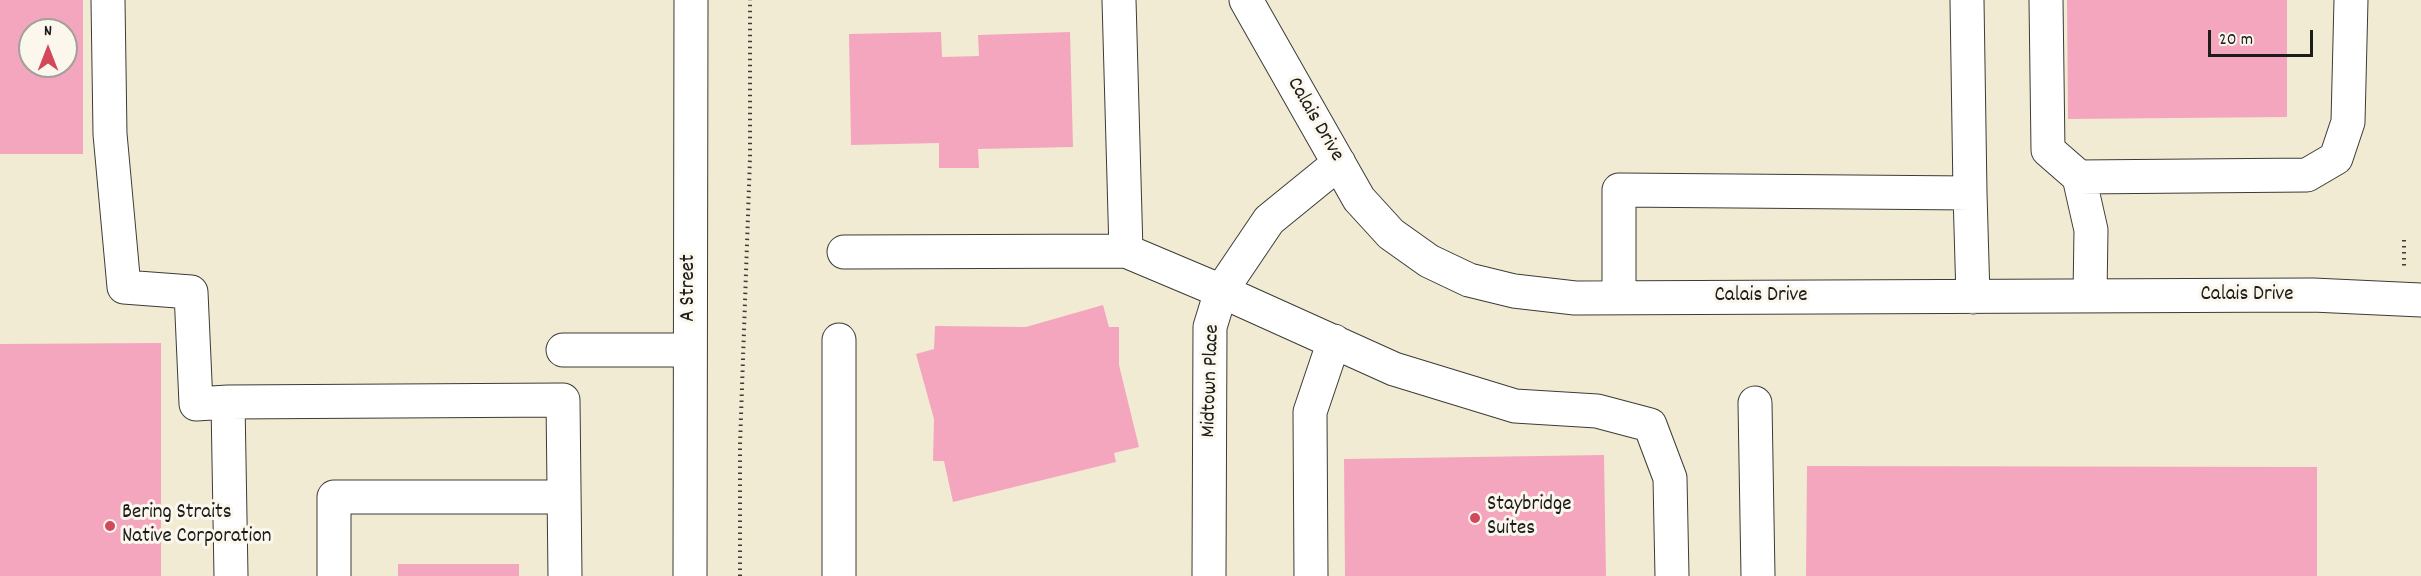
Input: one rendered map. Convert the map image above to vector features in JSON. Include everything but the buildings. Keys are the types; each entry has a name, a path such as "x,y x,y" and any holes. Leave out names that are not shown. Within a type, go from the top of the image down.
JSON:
{"street":[{"path":"108,0 110,134 124,287 191,292 196,404 563,400 565,576"},
{"name":"A Street","path":"690,576 691,0"},
{"path":"1119,0 1126,251"},
{"name":"Calais Drive","path":"1246,0 1359,199 1391,234 1429,261 1469,280 1514,291 1575,298 2313,295 2421,300"},
{"path":"1967,0 1973,297"},
{"path":"2046,0 2049,150 2079,177 2091,230 2090,296"},
{"path":"2079,177 2307,175 2336,158 2348,122 2351,0"},
{"name":"Midtown Place","path":"1209,576 1210,327 1221,291 1269,220 1339,163"},
{"path":"1619,298 1619,190 1970,193"},
{"path":"844,252 1126,251 1394,369 1515,406 1597,411 1650,425 1670,478 1671,576"},
{"path":"838,340 839,576"},
{"path":"1311,576 1310,412 1334,341"},
{"path":"563,350 690,350"},
{"path":"228,402 231,576"},
{"path":"1755,403 1758,576"},
{"path":"334,576 334,497 564,497"}],"path":[{"path":"740,576 740,445 750,158 750,0"}],"place":[{"name":"Staybridge Suites","path":"1475,518"},
{"name":"Bering Straits Native Corporation","path":"110,526"}]}
